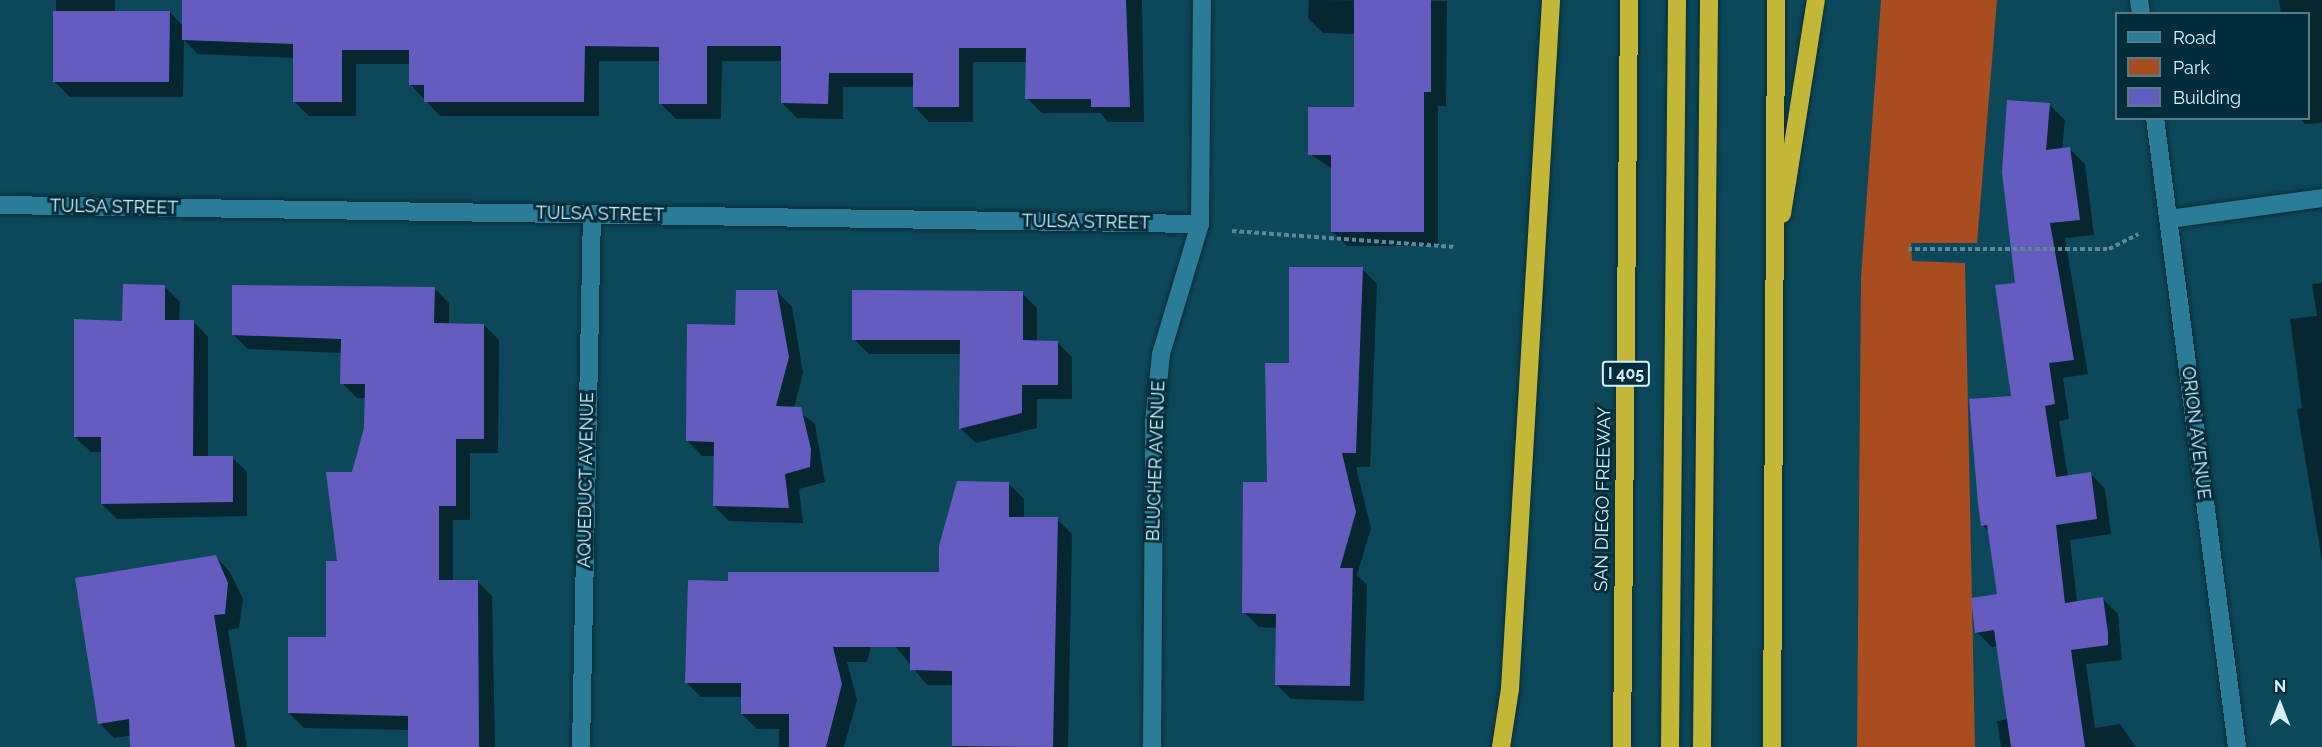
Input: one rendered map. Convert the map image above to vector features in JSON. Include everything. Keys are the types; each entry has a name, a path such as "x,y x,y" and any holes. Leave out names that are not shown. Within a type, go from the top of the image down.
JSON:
{"highway":[{"path":"1501,747 1510,689 1551,0"},
{"name":"SAN DIEGO FREEWAY","path":"1622,747 1629,0"},
{"path":"1670,747 1677,0"},
{"path":"1702,747 1710,0"},
{"path":"1772,747 1772,272 1776,0"},
{"path":"1772,272 1816,0"}],"street":[{"name":"BLUCHER AVENUE","path":"1152,747 1154,423 1161,354 1200,224 1202,0"},
{"name":"ORION AVENUE","path":"2155,120 2237,747"},
{"path":"2169,219 2322,198"},
{"name":"TULSA STREET","path":"0,205 1200,224"},
{"name":"AQUEDUCT AVENUE","path":"581,747 592,213"}],"path":[{"path":"1908,249 2109,249 2169,219"},
{"path":"1200,224 1250,236 1455,247"}],"green space":[{"path":"1881,0 1997,0 1977,243 1911,243 1912,261 1965,263 1975,747 1857,747 1861,278"}],"building":[{"path":"182,0 1126,0 1130,107 1091,107 1091,99 1025,99 1026,48 959,48 959,107 913,107 913,73 829,73 828,104 781,103 781,46 707,46 707,104 659,104 659,47 585,46 584,102 424,102 424,85 409,85 409,50 342,50 342,102 293,102 293,44 182,40"},
{"path":"1354,0 1431,0 1431,92 1424,92 1424,232 1331,232 1331,155 1308,155 1308,107 1354,107"},
{"path":"53,11 170,11 169,82 53,82"},
{"path":"2007,100 2050,103 2046,150 2070,147 2080,220 2050,223 2074,360 2049,363 2055,404 2045,406 2056,477 2091,472 2097,519 2056,525 2065,603 2103,597 2108,633 2108,645 2071,650 2085,747 2011,747 1994,630 1975,633 1971,598 1997,594 1987,525 1981,526 1969,399 2011,396 1995,285 2015,283 2002,172"},
{"path":"1289,267 1363,267 1356,453 1342,453 1356,512 1340,568 1353,568 1350,686 1275,685 1276,614 1242,613 1243,482 1267,482 1265,363 1289,363"},
{"path":"123,284 165,285 165,320 194,320 193,456 233,456 233,502 101,504 101,437 74,437 74,319 122,321"},
{"path":"232,285 435,287 434,323 484,324 484,439 456,439 456,506 439,506 439,580 478,580 479,747 408,747 408,716 288,713 288,637 326,637 326,561 337,561 326,472 352,472 364,428 365,384 340,384 341,339 232,335"},
{"path":"736,290 777,290 789,357 776,406 801,407 811,449 810,467 785,474 789,508 713,506 714,442 686,441 687,324 735,325"},
{"path":"852,290 1023,291 1023,340 1058,341 1058,385 1022,385 1022,413 959,429 960,340 852,340"},
{"path":"957,481 1009,482 1009,517 1058,517 1053,747 952,746 952,671 910,670 910,647 833,647 842,684 826,747 789,747 789,714 741,714 741,683 685,683 688,580 728,581 728,572 939,572 939,546"},
{"path":"216,555 228,583 225,614 214,615 235,747 130,747 129,719 98,724 75,578"}]}
